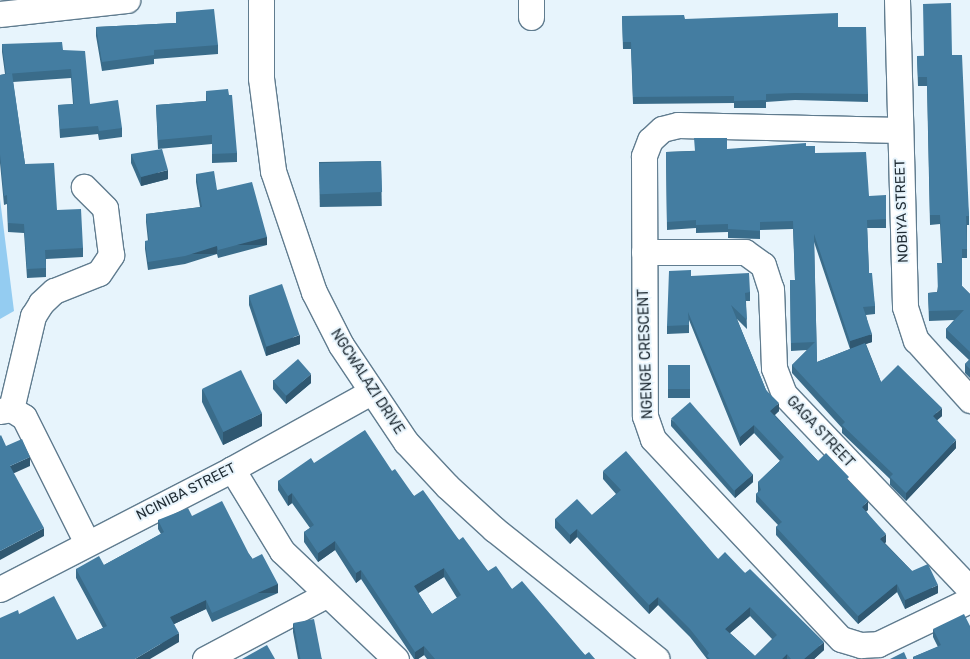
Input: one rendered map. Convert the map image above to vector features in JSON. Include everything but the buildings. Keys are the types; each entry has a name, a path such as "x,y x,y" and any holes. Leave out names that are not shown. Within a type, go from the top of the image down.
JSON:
{"street":[{"name":"NGCWALAZI DRIVE","path":"261,0 261,78 273,171 314,292 371,392 406,442 447,486 494,529 657,659"},
{"name":"NOBIYA STREET","path":"897,0 907,318 916,340 970,400"},
{"path":"0,14 111,1"},
{"name":"NGENGE CRESCENT","path":"900,130 678,125 662,129 650,140 644,156 645,416 652,439 841,639 860,645 878,644 970,600"},
{"path":"84,187 106,212 111,255 99,273 54,291 41,303 33,316 5,410 24,417 87,543"},
{"name":"GAGA STREET","path":"644,252 745,252 763,265 772,289 774,368 784,394 970,589"},
{"name":"NCINIBA STREET","path":"0,589 232,469 371,392"},
{"path":"232,469 282,551 326,595 396,659"},
{"path":"205,659 326,595"}],"shaded area":[{"path":"0,199 14,311 0,319"}]}
